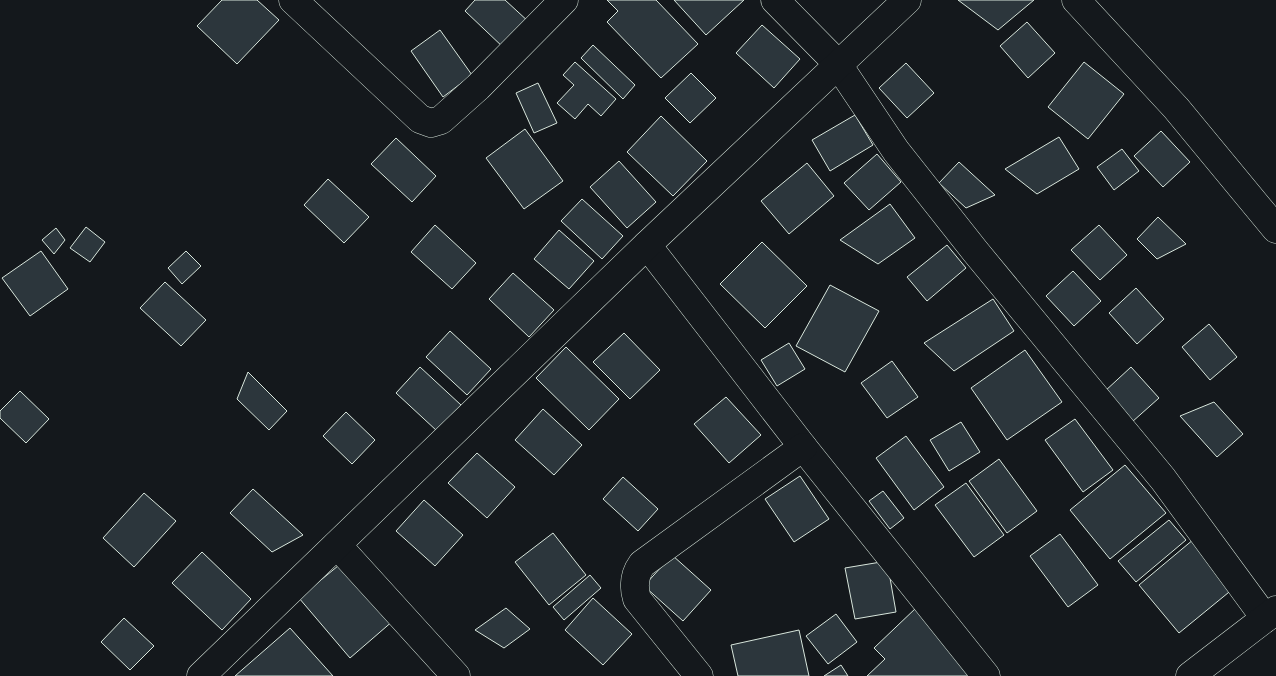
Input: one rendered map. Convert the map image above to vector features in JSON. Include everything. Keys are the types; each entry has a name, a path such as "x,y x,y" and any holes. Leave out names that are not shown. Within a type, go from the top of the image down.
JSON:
{"main road":[{"path":"293,0 420,119 432,123 441,120 478,87 564,0"},
{"path":"775,0 837,63 896,151 975,251 1164,479 1271,614 1200,673"},
{"path":"200,676 837,63 907,0"},
{"path":"1076,0 1176,108 1276,229"},
{"path":"647,245 803,447 986,676"},
{"path":"699,676 637,599 634,590 637,570 642,564 803,447"},
{"path":"337,545 456,676"}],"building":[{"path":"222,0 257,0 279,20 237,64 197,26"},
{"path":"475,0 505,0 530,23 505,49 465,11"},
{"path":"607,0 656,0 698,44 661,78 607,22 618,11"},
{"path":"674,0 744,0 706,35"},
{"path":"958,0 1034,0 998,30"},
{"path":"1027,22 1055,53 1028,78 1000,46"},
{"path":"762,25 800,59 774,88 736,53"},
{"path":"440,30 472,75 443,97 411,51"},
{"path":"593,45 635,85 623,99 581,58"},
{"path":"575,62 616,99 601,116 588,104 575,119 557,103 574,85 563,75"},
{"path":"1084,62 1124,94 1088,139 1048,107"},
{"path":"906,63 934,93 907,118 879,88"},
{"path":"691,73 716,98 690,123 665,98"},
{"path":"538,83 557,123 534,133 516,93"},
{"path":"855,115 873,145 830,171 812,140"},
{"path":"661,116 707,161 673,196 627,152"},
{"path":"525,129 563,181 524,209 486,158"},
{"path":"1161,131 1190,162 1163,187 1134,156"},
{"path":"1059,137 1079,169 1037,194 1005,169"},
{"path":"396,138 436,176 412,202 371,164"},
{"path":"1122,149 1139,171 1114,190 1097,167"},
{"path":"877,154 901,182 869,210 844,183"},
{"path":"619,161 656,202 627,228 590,187"},
{"path":"959,162 995,195 966,208 939,183"},
{"path":"807,163 834,196 789,234 761,201"},
{"path":"328,179 369,217 344,243 304,205"},
{"path":"582,199 623,236 602,259 561,221"},
{"path":"890,204 915,238 878,264 840,240"},
{"path":"1158,217 1186,244 1157,259 1137,239"},
{"path":"435,225 476,263 452,289 411,252"},
{"path":"1099,225 1127,255 1100,280 1071,250"},
{"path":"86,227 105,242 90,262 70,248"},
{"path":"56,228 65,240 54,254 42,240"},
{"path":"559,230 594,261 569,289 534,259"},
{"path":"762,242 807,286 765,328 720,284"},
{"path":"947,245 966,268 927,301 907,277"},
{"path":"41,251 68,289 30,316 2,278"},
{"path":"186,251 201,266 182,284 168,268"},
{"path":"1073,271 1101,301 1074,326 1046,296"},
{"path":"513,273 554,310 529,337 489,299"},
{"path":"165,282 206,320 181,346 140,308"},
{"path":"830,285 879,311 845,372 796,346"},
{"path":"1136,288 1164,319 1137,344 1109,313"},
{"path":"993,299 1014,331 954,371 924,343"},
{"path":"1209,324 1237,357 1210,380 1182,347"},
{"path":"450,331 491,369 467,395 426,357"},
{"path":"624,333 660,370 630,399 593,362"},
{"path":"789,343 805,369 777,386 761,360"},
{"path":"566,347 619,399 589,430 536,378"},
{"path":"1025,350 1062,402 1007,440 971,388"},
{"path":"892,361 918,397 887,418 861,383"},
{"path":"420,367 461,405 437,431 396,393"},
{"path":"1131,367 1159,398 1132,422 1104,392"},
{"path":"248,372 287,411 269,430 237,399"},
{"path":"20,391 49,419 26,443 0,418 0,411"},
{"path":"726,397 761,435 729,463 694,424"},
{"path":"1214,402 1243,434 1217,457 1180,416"},
{"path":"543,409 582,445 554,475 515,440"},
{"path":"346,412 375,440 352,464 323,436"},
{"path":"1075,419 1113,470 1083,492 1045,440"},
{"path":"961,422 980,452 949,471 930,440"},
{"path":"906,436 944,487 914,510 876,458"},
{"path":"477,453 515,487 487,518 448,483"},
{"path":"999,459 1037,511 1007,533 969,481"},
{"path":"1125,465 1166,513 1110,559 1070,510"},
{"path":"800,476 829,519 794,542 765,499"},
{"path":"623,477 658,509 638,531 603,499"},
{"path":"966,483 1004,535 974,557 935,505"},
{"path":"253,489 303,535 272,552 230,513"},
{"path":"883,491 904,518 890,529 869,501"},
{"path":"144,493 176,521 134,567 103,538"},
{"path":"424,500 463,535 435,566 396,531"},
{"path":"1169,520 1186,540 1136,582 1118,561"},
{"path":"553,533 586,575 549,605 515,562"},
{"path":"1060,534 1098,585 1068,607 1030,556"},
{"path":"1194,539 1234,588 1179,633 1139,585"},
{"path":"202,552 251,599 222,630 172,583"},
{"path":"672,555 711,590 683,621 644,586"},
{"path":"344,561 394,620 350,658 299,598"},
{"path":"887,561 896,612 855,619 845,568"},
{"path":"590,575 601,588 564,620 553,607"},
{"path":"593,598 632,634 603,665 565,630"},
{"path":"917,607 982,676 867,676 885,659 874,648"},
{"path":"506,608 530,629 504,648 475,630"},
{"path":"836,614 857,642 828,664 806,636"},
{"path":"124,618 154,646 130,670 101,642"},
{"path":"290,628 333,676 235,676"},
{"path":"799,630 809,676 738,676 731,645"},
{"path":"841,665 848,676 824,676"}]}
